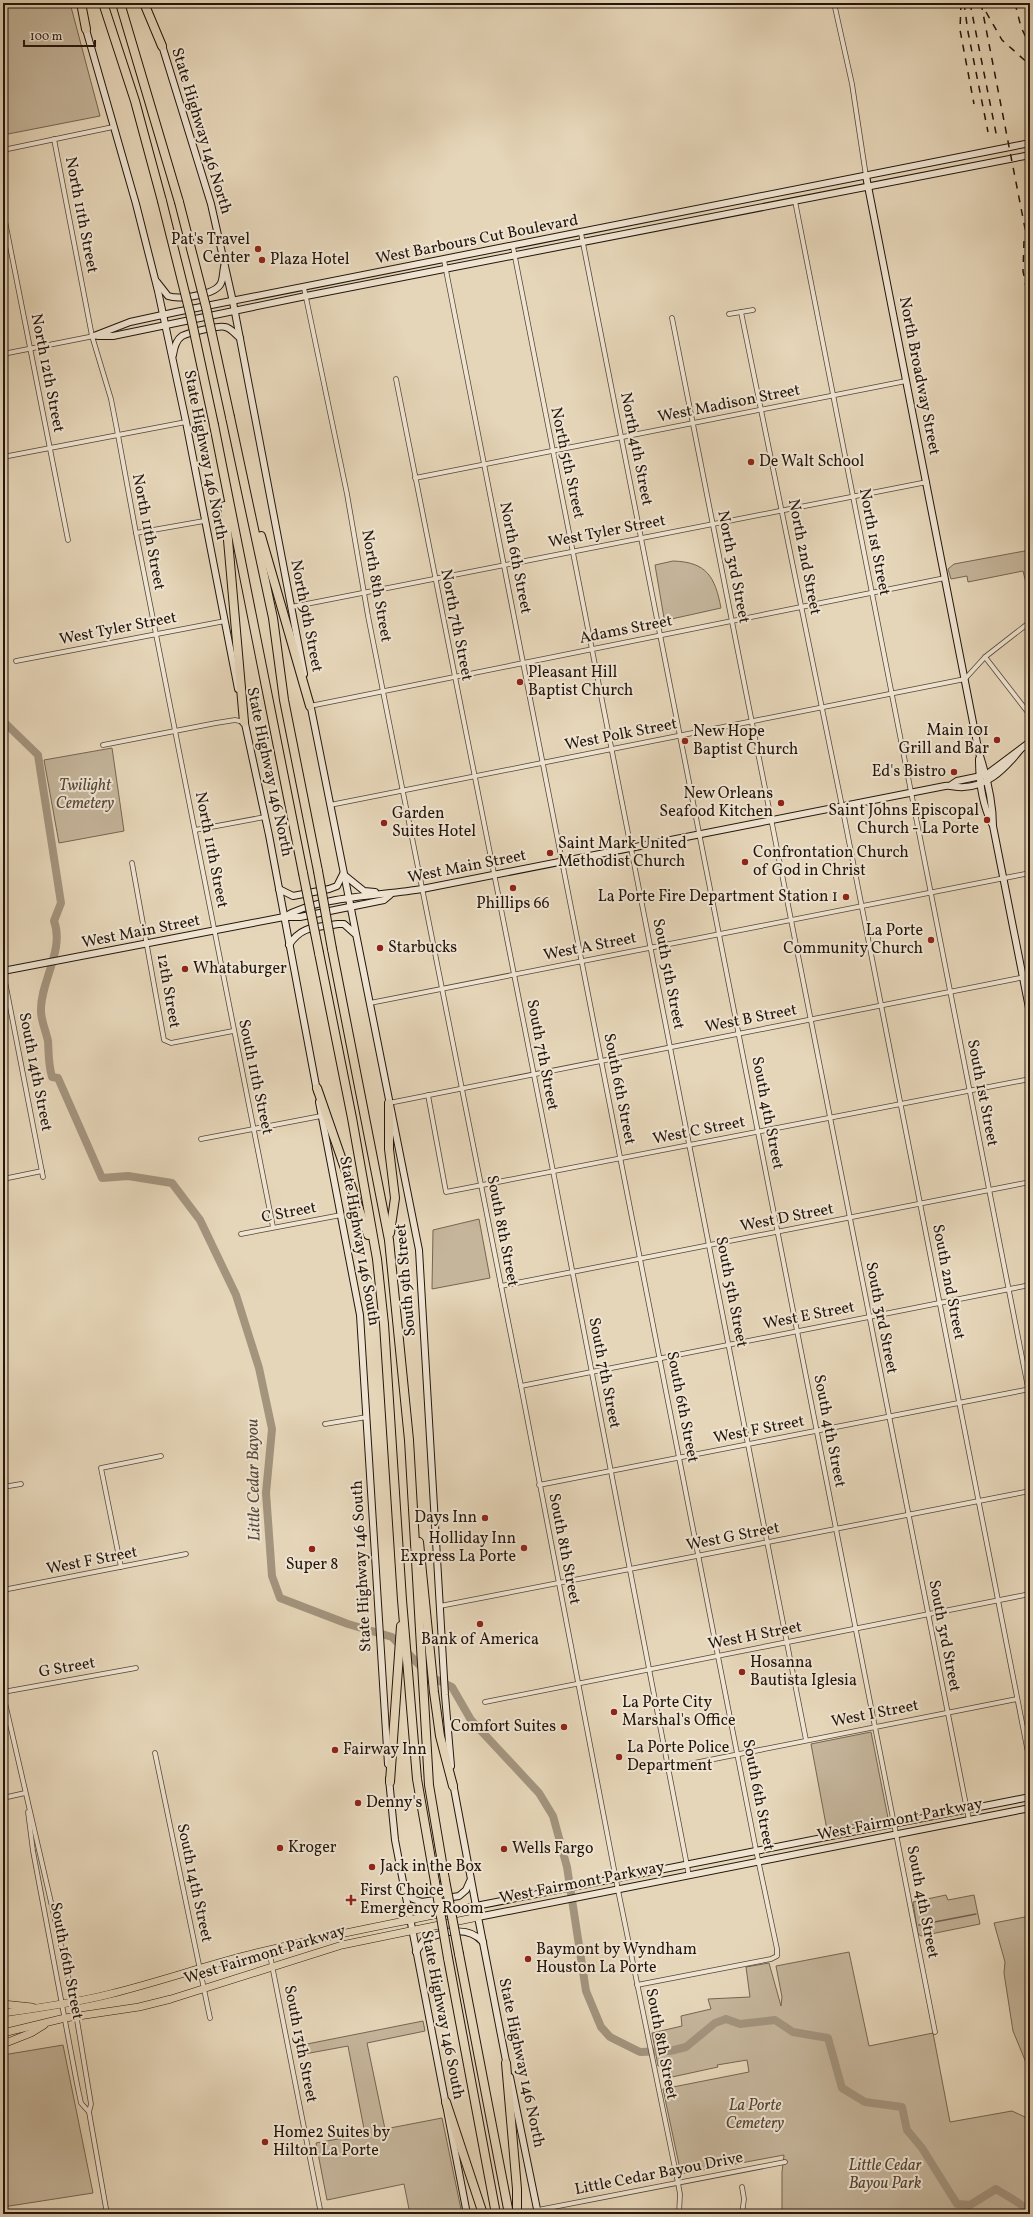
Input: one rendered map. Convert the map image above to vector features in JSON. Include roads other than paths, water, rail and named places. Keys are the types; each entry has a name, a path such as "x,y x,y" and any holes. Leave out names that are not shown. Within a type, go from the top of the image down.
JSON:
{"highway":[{"path":"80,3 86,29"},
{"path":"103,3 135,101 190,313 214,425 351,1111 377,1259 386,1347 403,1630 417,1779 448,1958 496,2214"},
{"path":"120,3 179,202 206,307 244,478 273,618 284,700 390,1240 408,1440 434,1692 440,1736 453,1786"},
{"path":"144,3 162,46"},
{"path":"222,467 244,722"},
{"path":"244,478 310,706"},
{"path":"317,1088 377,1259"},
{"path":"389,1102 389,1149 395,1198 390,1240"},
{"path":"408,1440 428,1785 509,2214"},
{"path":"390,1782 403,1630"},
{"path":"506,2063 517,2189 517,2214"},
{"path":"446,2102 483,2214"}],"main road":[{"name":"State Highway 146 North","path":"148,3 211,204 240,338"},
{"name":"State Highway 146 North","path":"86,29 136,204 173,359 244,722 280,889 284,917"},
{"name":"West Barbours Cut Boulevard","path":"93,336 130,322 163,315 700,210 1030,143"},
{"path":"986,152 988,164"},
{"name":"West Barbours Cut Boulevard","path":"93,336 113,336 306,296 1030,156"},
{"name":"North Broadway Street","path":"866,176 979,753 988,782 993,809 993,826"},
{"path":"700,210 701,220"},
{"path":"654,219 656,228"},
{"path":"155,280 168,296 188,297 218,287 221,283 225,265"},
{"path":"173,359 174,348 179,339 187,334 221,326 230,329 240,338"},
{"name":"North 9th Street","path":"240,338 348,899"},
{"path":"986,775 1030,742"},
{"path":"988,782 1011,762 1020,750"},
{"name":"North Broadway Street","path":"979,753 980,783 987,814 993,826"},
{"name":"West Main Street","path":"284,917 298,909 348,899 390,895 422,889 951,785 957,781 986,775"},
{"name":"West Main Street","path":"951,785 958,787 988,782"},
{"path":"993,826 1030,1013"},
{"path":"280,889 293,896 329,890 336,886 343,874 364,891 385,892 390,895"},
{"name":"West Main Street","path":"3,971 284,917 300,917 384,900 390,895"},
{"name":"South 9th Street","path":"348,899 419,1250 445,1695 453,1786"},
{"name":"State Highway 146 South","path":"284,917 360,1315 380,1645 395,1840 411,1930 446,2102 445,2109 467,2214"},
{"path":"289,945 296,934 302,930 338,924 344,924 355,934"},
{"path":"453,1786 478,1917"},
{"name":"West Fairmont Parkway","path":"3,2013 62,2005 112,1994 199,1968 269,1950 409,1919 1030,1797"},
{"name":"West Fairmont Parkway","path":"3,2033 65,2018 139,2007 342,1945 411,1930 1030,1808"},
{"path":"825,1837 827,1848"},
{"path":"404,1891 413,1899 422,1902 459,1896 468,1887 470,1878"},
{"path":"547,1892 548,1904"},
{"name":"State Highway 146 North","path":"478,1917 506,2063 515,2096 538,2212"},
{"path":"416,1952 424,1940 462,1931 473,1934 484,1943"},
{"path":"3,2004 44,2008"},
{"path":"3,2044 31,2033 49,2022"}],"street":[{"name":"North Broadway Street","path":"834,3 852,84 866,176"},
{"path":"3,150 113,127"},
{"name":"North 11th Street","path":"54,139 93,336 111,399 214,931"},
{"name":"North 1st Street","path":"795,201 911,793"},
{"name":"North 12th Street","path":"3,211 68,540"},
{"name":"North 4th Street","path":"581,233 700,834"},
{"name":"North 5th Street","path":"513,247 631,848"},
{"name":"North 6th Street","path":"444,260 563,861"},
{"name":"North 8th Street","path":"304,288 347,494 364,592 422,889"},
{"path":"729,314 753,310"},
{"name":"North 2nd Street","path":"741,312 783,510 842,806"},
{"name":"North 3rd Street","path":"672,318 770,820"},
{"name":"West Barbours Cut Boulevard","path":"3,354 93,336"},
{"name":"North 7th Street","path":"396,379 493,875"},
{"name":"West Madison Street","path":"415,478 621,436 906,382"},
{"path":"3,457 186,422"},
{"name":"West Tyler Street","path":"291,606 927,482"},
{"path":"136,533 204,521"},
{"name":"Adams Street","path":"310,706 945,578"},
{"name":"West Tyler Street","path":"16,661 225,621"},
{"path":"965,679 985,657 1030,622"},
{"path":"985,657 1030,715"},
{"name":"West Polk Street","path":"329,805 965,679"},
{"path":"103,745 235,720 244,722"},
{"name":"South 1st Street","path":"911,793 1030,1398"},
{"name":"South 2nd Street","path":"842,806 1030,1763"},
{"path":"195,830 265,817"},
{"name":"South 3rd Street","path":"770,820 969,1820"},
{"name":"South 4th Street","path":"700,834 934,2032"},
{"name":"South 5th Street","path":"631,848 730,1344 806,1740"},
{"name":"South 6th Street","path":"563,861 777,1956 637,1985"},
{"path":"132,863 148,944"},
{"name":"West A Street","path":"370,1003 1030,873"},
{"name":"South 7th Street","path":"493,875 553,1171 689,1876"},
{"name":"South 8th Street","path":"422,889 521,1386 618,1890 678,2183 680,2194 679,2214"},
{"name":"South 11th Street","path":"214,931 273,1227"},
{"name":"12th Street","path":"148,944 164,1040 171,1043 233,1031"},
{"name":"South 14th Street","path":"3,971 43,1177"},
{"name":"West B Street","path":"389,1102 1030,976"},
{"name":"West C Street","path":"428,1095 446,1192 1030,1079"},
{"path":"201,1139 321,1116"},
{"path":"3,1179 42,1171"},
{"name":"West D Street","path":"501,1286 1030,1182"},
{"name":"C Street","path":"241,1234 341,1215"},
{"name":"West E Street","path":"521,1386 1030,1285"},
{"path":"3,1329 5,1342"},
{"name":"West F Street","path":"539,1485 1029,1389"},
{"path":"324,1424 367,1417"},
{"path":"121,1567 101,1468 161,1456"},
{"path":"3,1487 21,1484"},
{"name":"West G Street","path":"440,1606 1030,1491"},
{"name":"West F Street","path":"3,1590 186,1554"},
{"name":"West H Street","path":"485,1702 1030,1594"},
{"name":"G Street","path":"3,1693 136,1668"},
{"name":"South 16th Street","path":"3,1693 24,1793 47,1882 74,2002 91,2104 89,2112 107,2214"},
{"name":"West I Street","path":"669,1768 1017,1699"},
{"name":"South 14th Street","path":"155,1754 210,2018"},
{"path":"3,1798 24,1793"},
{"name":"South 16th Street","path":"28,1810 33,1852 81,2103 89,2112"},
{"name":"South 13th Street","path":"269,1950 321,2214"},
{"name":"Little Cedar Bayou Drive","path":"538,2212 785,2162"},
{"path":"742,2187 744,2199 742,2214"}],"waterway":[{"name":"Little Cedar Bayou","path":"3,721 38,755 61,903 54,921 57,932 56,943 44,989 41,1011 48,1041 49,1063 52,1077 58,1078 102,1178 128,1176 172,1183 200,1220 236,1295 259,1368 272,1429 266,1493 272,1576 280,1598 348,1624 392,1637 431,1677 452,1687 471,1720 539,1793 553,1816 567,1867 586,1991 601,2027 610,2037 640,2052 670,2051 686,2047 715,2023 726,2019 740,2024 775,2020 793,2032 828,2038 842,2088 865,2102 902,2107 907,2130 922,2148 957,2204 970,2205 996,2189 1019,2203 1030,2213"},
{"path":"919,1925 976,1914"}],"railway":[{"path":"961,3 960,30 974,104"},
{"path":"964,3 968,32 988,132"},
{"path":"970,3 997,138"},
{"path":"981,3 1030,254"},
{"path":"1015,3 1021,27 1030,46"},
{"path":"986,12 1002,40 1030,65"},
{"path":"1024,241 1023,271 1030,307"}],"place":[{"name":"Pat's Travel Center","path":"258,249"},
{"name":"Plaza Hotel","path":"262,260"},
{"name":"De Walt School","path":"751,462"},
{"name":"Pleasant Hill Baptist Church","path":"520,682"},
{"name":"Main 101 Grill and Bar","path":"997,740"},
{"name":"New Hope Baptist Church","path":"685,741"},
{"name":"Ed's Bistro","path":"954,772"},
{"name":"New Orleans Seafood Kitchen","path":"781,803"},
{"name":"Saint Johns Episcopal Church - La Porte","path":"987,820"},
{"name":"Garden Suites Hotel","path":"384,823"},
{"name":"Saint Mark United Methodist Church","path":"550,853"},
{"name":"Confrontation Church of God in Christ","path":"745,862"},
{"name":"Phillips 66","path":"513,888"},
{"name":"La Porte Fire Department Station 1","path":"846,897"},
{"name":"La Porte Community Church","path":"931,940"},
{"name":"Starbucks","path":"380,948"},
{"name":"Whataburger","path":"185,969"},
{"name":"Days Inn","path":"485,1518"},
{"name":"Holliday Inn Express La Porte","path":"524,1548"},
{"name":"Super 8","path":"312,1549"},
{"name":"Bank of America","path":"480,1624"},
{"name":"Hosanna Bautista Iglesia","path":"742,1672"},
{"name":"La Porte City Marshal's Office","path":"614,1712"},
{"name":"Comfort Suites","path":"564,1727"},
{"name":"Fairway Inn","path":"335,1750"},
{"name":"La Porte Police Department","path":"619,1757"},
{"name":"Denny's","path":"358,1803"},
{"name":"Kroger","path":"280,1848"},
{"name":"Wells Fargo","path":"504,1849"},
{"name":"Jack in the Box","path":"372,1867"},
{"name":"First Choice Emergency Room","path":"351,1900"},
{"name":"Baymont by Wyndham Houston La Porte","path":"528,1959"},
{"name":"Home2 Suites by Hilton La Porte","path":"265,2142"}],"park label":[{"name":"Twilight Cemetery","path":"85,795"},
{"name":"La Porte Cemetery","path":"755,2115"},
{"name":"Little Cedar Bayou Park","path":"885,2175"}]}
